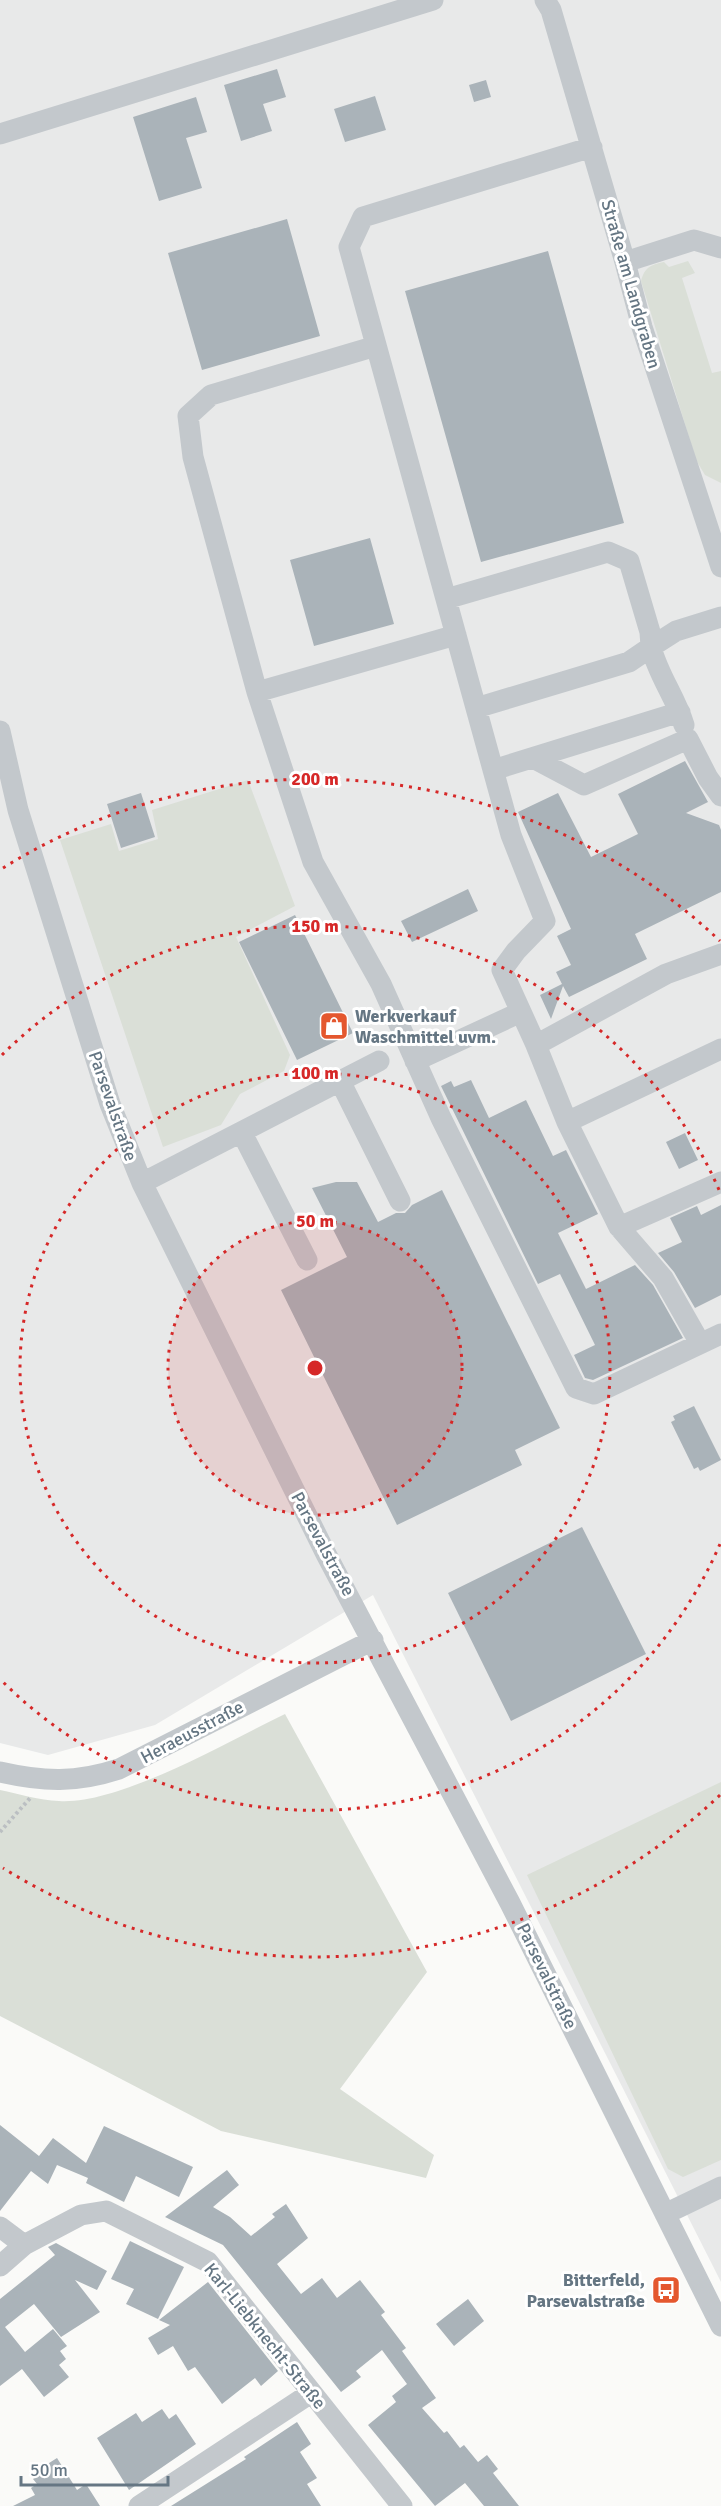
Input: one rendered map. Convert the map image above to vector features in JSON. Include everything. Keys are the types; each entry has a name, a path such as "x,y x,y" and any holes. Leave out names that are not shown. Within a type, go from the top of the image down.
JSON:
{"street":[{"path":"0,134 433,0"},
{"name":"Straße am Landgraben","path":"545,0 551,10 592,147 626,262 642,327 712,512 721,567"},
{"path":"592,147 363,217 349,247 511,836 545,921 516,951 502,970 567,1122 619,1227 663,1278 700,1343"},
{"path":"626,262 694,240 721,248"},
{"path":"376,346 210,395 188,416 193,457 257,692 313,862 381,984 441,1118 576,1388 594,1394 721,1334"},
{"path":"446,599 608,552 629,561 650,632 655,662 680,711 688,739 708,778 721,796"},
{"path":"476,708 629,662 676,631 721,617"},
{"path":"257,692 456,635"},
{"path":"493,770 680,711"},
{"name":"Parsevalstraße","path":"0,731 18,810 110,1104 142,1183 326,1554 374,1640 510,1903 721,2326"},
{"path":"533,758 584,785 688,739"},
{"path":"536,1045 666,974 721,954"},
{"path":"415,1061 521,1012"},
{"path":"567,1122 721,1049"},
{"path":"142,1183 379,1061"},
{"path":"340,1082 400,1201"},
{"path":"242,1133 307,1260"},
{"path":"619,1227 721,1182"},
{"name":"Heraeusstraße","path":"0,1772 45,1781 65,1781 100,1775 130,1765 374,1640"},
{"path":"666,2214 721,2187"},
{"name":"Karl-Liebknecht-Straße","path":"0,2266 24,2245 81,2215 106,2211 208,2262 402,2506"},
{"path":"0,2227 24,2245"},
{"path":"139,2506 311,2393"}],"path":[{"path":"0,1832 45,1781"}],"shaded area":[{"path":"0,0 721,0 721,2282 373,1595 155,1725 48,1755 0,1743"},
{"path":"688,261 695,273 682,278 712,373 721,371 721,483 705,475 696,460 641,281 646,270 652,266 664,262 669,267"},
{"path":"248,780 295,906 236,937 290,1055 284,1071 240,1094 221,1125 163,1147 60,840 111,824 119,851 158,839 152,810"},
{"path":"285,1714 427,1972 340,2089 434,2155 426,2178 221,2131 0,2016 0,1790 59,1801 84,1800 112,1793 174,1769"},
{"path":"721,1782 721,2160 683,2177 668,2169 527,1875"}],"building":[{"path":"277,69 286,97 263,104 272,131 241,141 224,85"},
{"path":"486,80 491,97 474,102 469,85"},
{"path":"375,96 386,130 345,142 334,109"},
{"path":"196,97 207,132 186,138 202,188 159,201 133,117"},
{"path":"287,219 320,336 202,370 168,253"},
{"path":"548,251 624,523 481,562 405,291"},
{"path":"370,538 394,624 314,646 290,560"},
{"path":"685,761 708,802 686,813 719,825 721,830 721,892 635,934 647,959 569,997 563,986 551,1019 540,995 562,984 556,972 571,965 557,936 571,929 518,812 558,793 591,857 638,834 618,794"},
{"path":"141,793 155,837 121,848 107,804"},
{"path":"468,889 478,911 412,942 401,921"},
{"path":"295,915 353,1033 297,1060 239,942"},
{"path":"471,1080 489,1118 526,1100 553,1156 566,1150 598,1214 558,1233 586,1289 635,1265 653,1285 683,1338 593,1380 585,1378 574,1355 595,1345 560,1274 538,1284 441,1086 451,1081 454,1087"},
{"path":"685,1133 698,1160 679,1169 666,1142"},
{"path":"336,1182 357,1182 378,1222 396,1213 405,1213 412,1205 442,1190 560,1428 515,1450 522,1465 397,1525 281,1290 347,1257 312,1188"},
{"path":"721,1205 721,1295 695,1308 674,1272 658,1253 682,1242 670,1218 697,1206 701,1215"},
{"path":"694,1406 721,1460 700,1471 698,1467 694,1469 671,1422 675,1420 673,1416"},
{"path":"582,1527 646,1654 511,1721 448,1593"},
{"path":"0,2125 39,2156 53,2138 86,2163 104,2126 193,2167 179,2197 136,2176 124,2202 86,2183 88,2178 57,2165 48,2184 31,2171 0,2211"},
{"path":"227,2170 239,2185 213,2207 230,2217 251,2236 275,2217 272,2214 286,2204 308,2238 277,2264 301,2294 322,2278 337,2298 360,2280 385,2312 381,2315 406,2348 402,2351 436,2398 422,2408 444,2433 447,2431 460,2448 464,2445 478,2462 487,2455 498,2469 493,2473 519,2506 484,2506 465,2483 435,2506 368,2425 396,2402 392,2396 407,2384 382,2350 356,2371 361,2377 341,2392 223,2245 165,2217"},
{"path":"130,2241 184,2267 158,2319 126,2304 134,2289 111,2279"},
{"path":"56,2243 107,2271 97,2290 75,2280 100,2312 61,2337 34,2304 5,2327 25,2352 53,2329 67,2346 60,2351 66,2359 59,2365 69,2377 44,2397 22,2369 0,2386 0,2299 55,2255 48,2247"},
{"path":"208,2282 278,2371 261,2386 255,2378 222,2404 195,2367 188,2371 173,2346 158,2355 148,2338 170,2325 159,2320"},
{"path":"468,2299 484,2321 454,2346 436,2324"},
{"path":"162,2409 169,2419 176,2414 196,2444 129,2490 97,2438 136,2413 142,2422"},
{"path":"297,2422 311,2444 300,2452 317,2478 307,2484 321,2506 171,2506 246,2459 244,2457"},
{"path":"57,2458 77,2490 86,2484 100,2506 13,2506 35,2495 31,2488 37,2484 33,2479 40,2474 38,2470"}],"place":[{"name":"Werkverkauf Waschmittel uvm.","path":"334,1026"},
{"name":"Bitterfeld, Parsevalstraße","path":"666,2290"}]}
